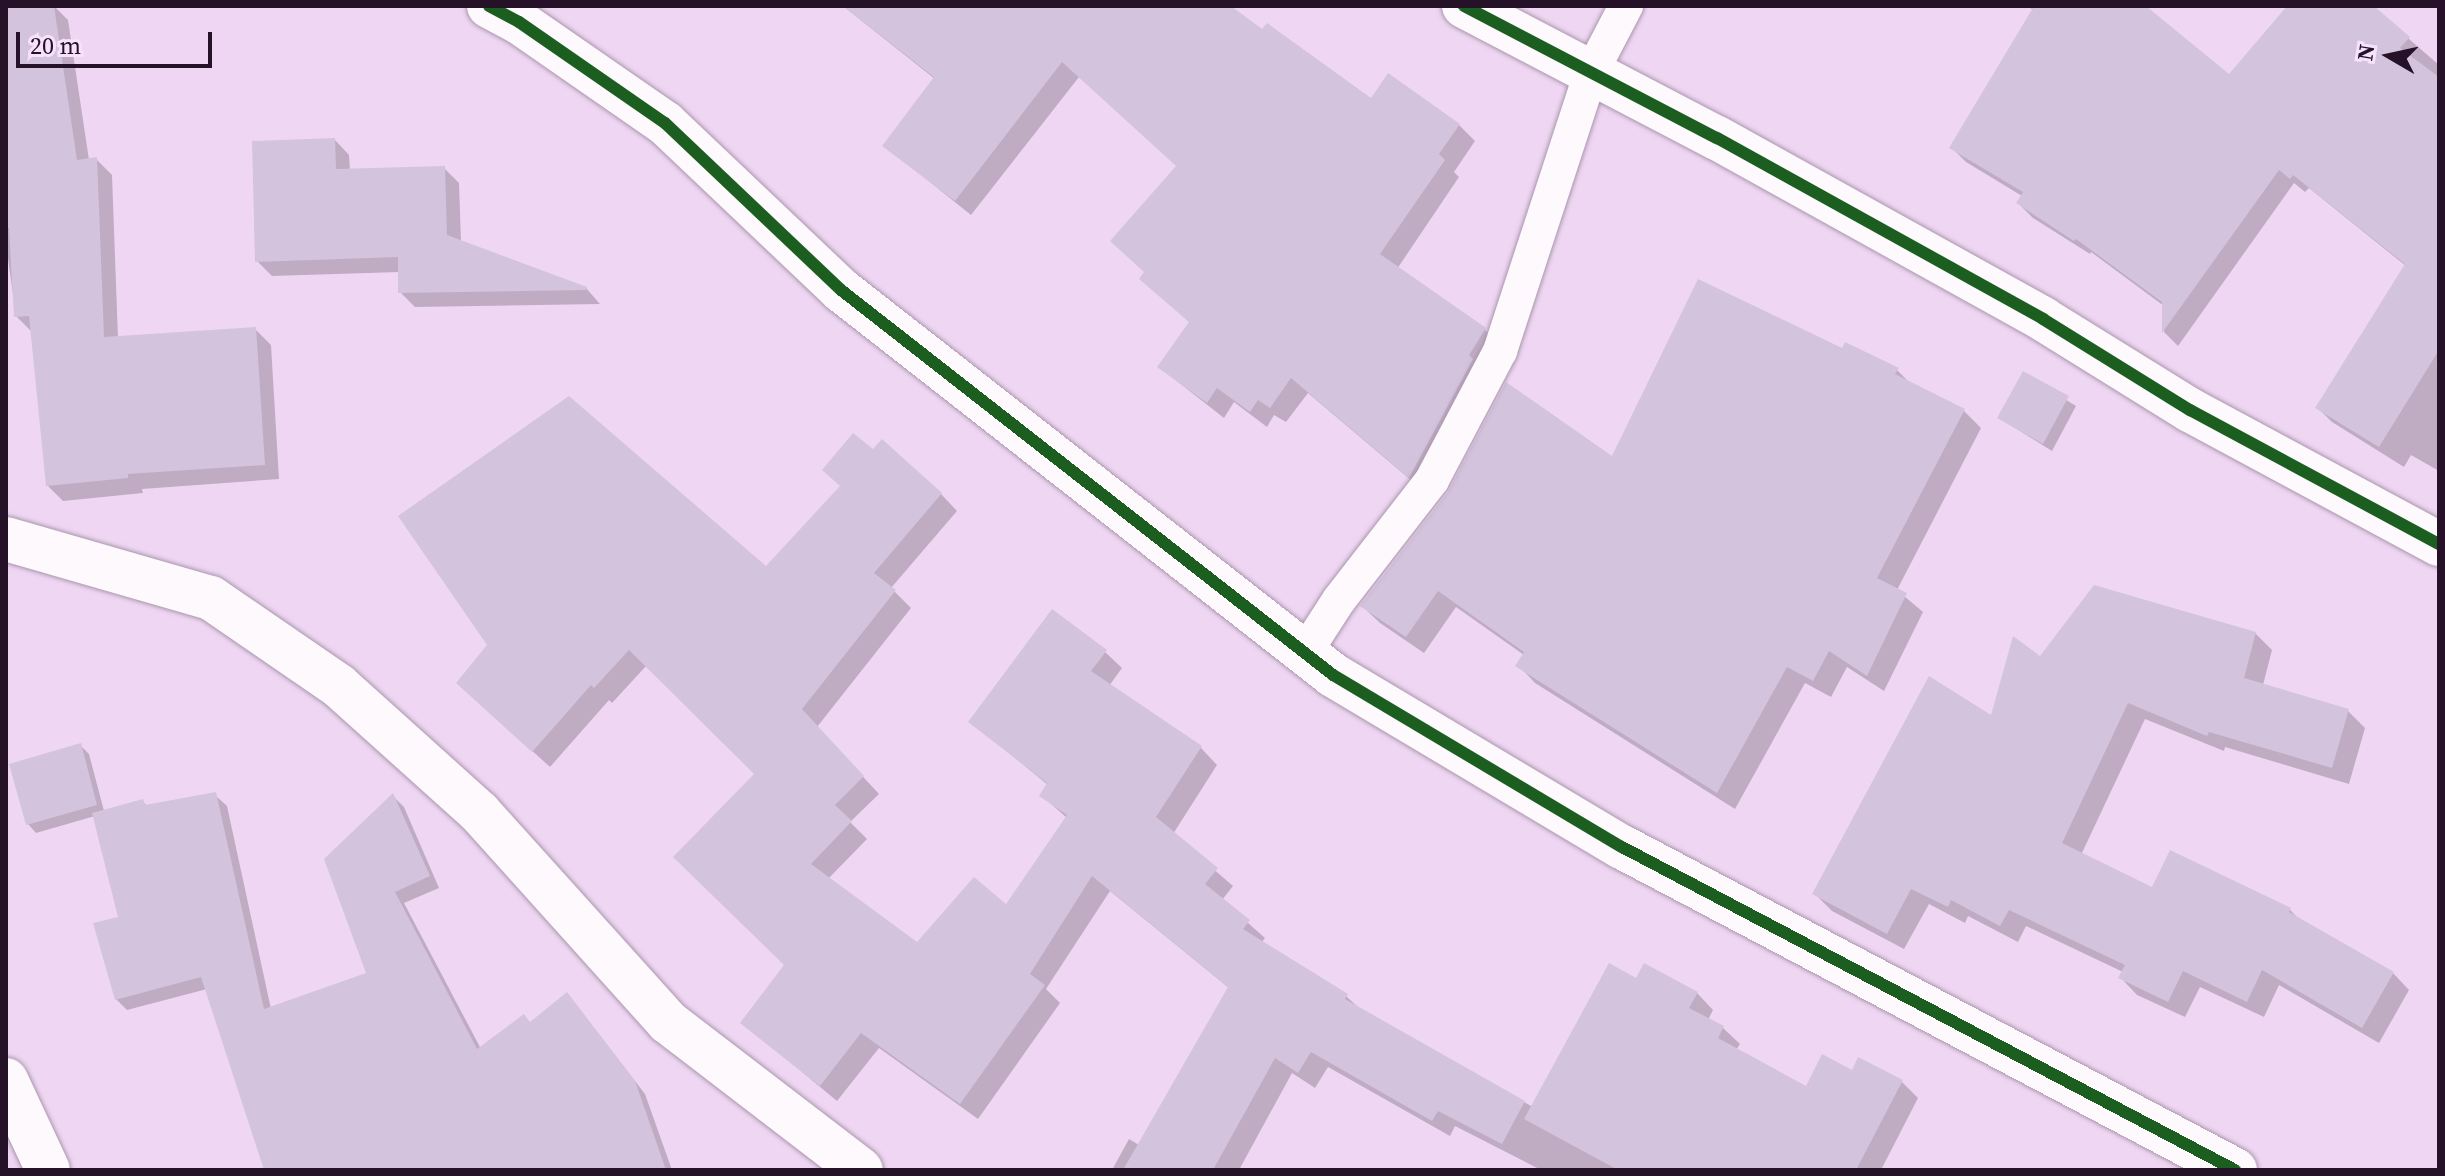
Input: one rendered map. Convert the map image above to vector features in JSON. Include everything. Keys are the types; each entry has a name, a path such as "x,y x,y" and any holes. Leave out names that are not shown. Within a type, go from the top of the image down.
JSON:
{"street":[{"path":"489,6 519,22 665,123 841,290 1304,654 1400,718 1622,847 2235,1170"},
{"path":"1464,6 1840,205 2043,319 2190,410 2439,544"},
{"path":"6,539 211,598 339,686 479,812 668,1022 861,1170"},
{"path":"6,1080 48,1170"}],"lane":[{"path":"1304,654 1339,600 1432,480 1500,351 1591,73 1626,6"}],"building":[{"path":"6,6 54,6 77,160 97,157 104,337 256,327 265,465 128,474 128,478 46,486 29,316 14,317 9,228 6,228"},
{"path":"843,6 1231,6 1262,29 1267,23 1371,98 1388,73 1460,124 1439,154 1445,160 1380,254 1486,328 1469,355 1473,359 1409,478 1291,378 1270,408 1258,400 1250,412 1217,388 1207,403 1157,367 1189,322 1139,279 1144,272 1110,241 1176,166 1062,62 955,201 882,146 934,77"},
{"path":"2034,6 2146,6 2229,74 2287,6 2374,6 2410,37 2400,48 2439,77 2439,350 2379,447 2315,408 2405,264 2293,175 2290,179 2279,170 2162,333 2162,302 2076,239 2074,241 2016,203 2023,192 1949,148"},
{"path":"335,138 336,169 445,166 447,235 587,287 586,290 398,293 398,257 255,262 252,141"},
{"path":"1698,279 1842,348 1845,342 1899,368 1895,374 1965,409 1877,578 1907,593 1867,676 1829,651 1813,681 1787,667 1717,793 1515,666 1524,652 1438,591 1406,637 1360,606 1448,492 1506,382 1612,456"},
{"path":"2023,371 2069,396 2043,444 1997,418"},
{"path":"569,396 766,566 840,486 822,470 853,433 873,449 882,439 942,493 874,573 896,590 802,709 864,776 835,805 852,821 811,864 917,942 974,877 1006,904 1067,815 1039,796 1047,783 968,722 1052,609 1107,650 1091,671 1202,746 1156,817 1218,868 1205,884 1250,920 1243,929 1348,994 1345,999 1525,1101 1502,1144 1438,1111 1432,1121 1311,1052 1298,1073 1275,1058 1213,1170 1123,1170 1228,987 1092,876 1030,974 1045,985 960,1104 861,1033 820,1086 740,1023 784,965 673,857 754,774 629,650 594,688 591,685 532,752 456,683 487,645 398,516"},
{"path":"2094,585 2256,632 2244,678 2349,709 2332,768 2209,732 2207,736 2128,703 2062,843 2152,887 2170,850 2291,908 2289,912 2394,972 2362,1028 2262,970 2247,1002 2183,971 2168,1002 2118,978 2125,965 2009,910 2000,926 1951,900 1948,907 1911,889 1887,934 1812,894 1929,676 1991,715 2013,636 2040,656"},
{"path":"81,743 97,805 26,825 9,764"},
{"path":"216,792 264,1009 366,973 324,859 393,793 430,876 395,892 477,1049 524,1014 530,1022 567,992 635,1081 666,1170 264,1170 201,977 115,1000 93,923 118,917 92,813 143,799 145,805"},
{"path":"1609,963 1636,978 1644,963 1698,992 1689,1008 1724,1026 1718,1038 1806,1086 1822,1054 1852,1070 1858,1057 1903,1080 1856,1170 1618,1170 1524,1119"}],"cycle path":[{"path":"489,6 519,22 665,123 841,290 1333,675 1622,847 2235,1170"},
{"path":"1464,6 1717,138 2043,319 2190,410 2439,544"}]}
